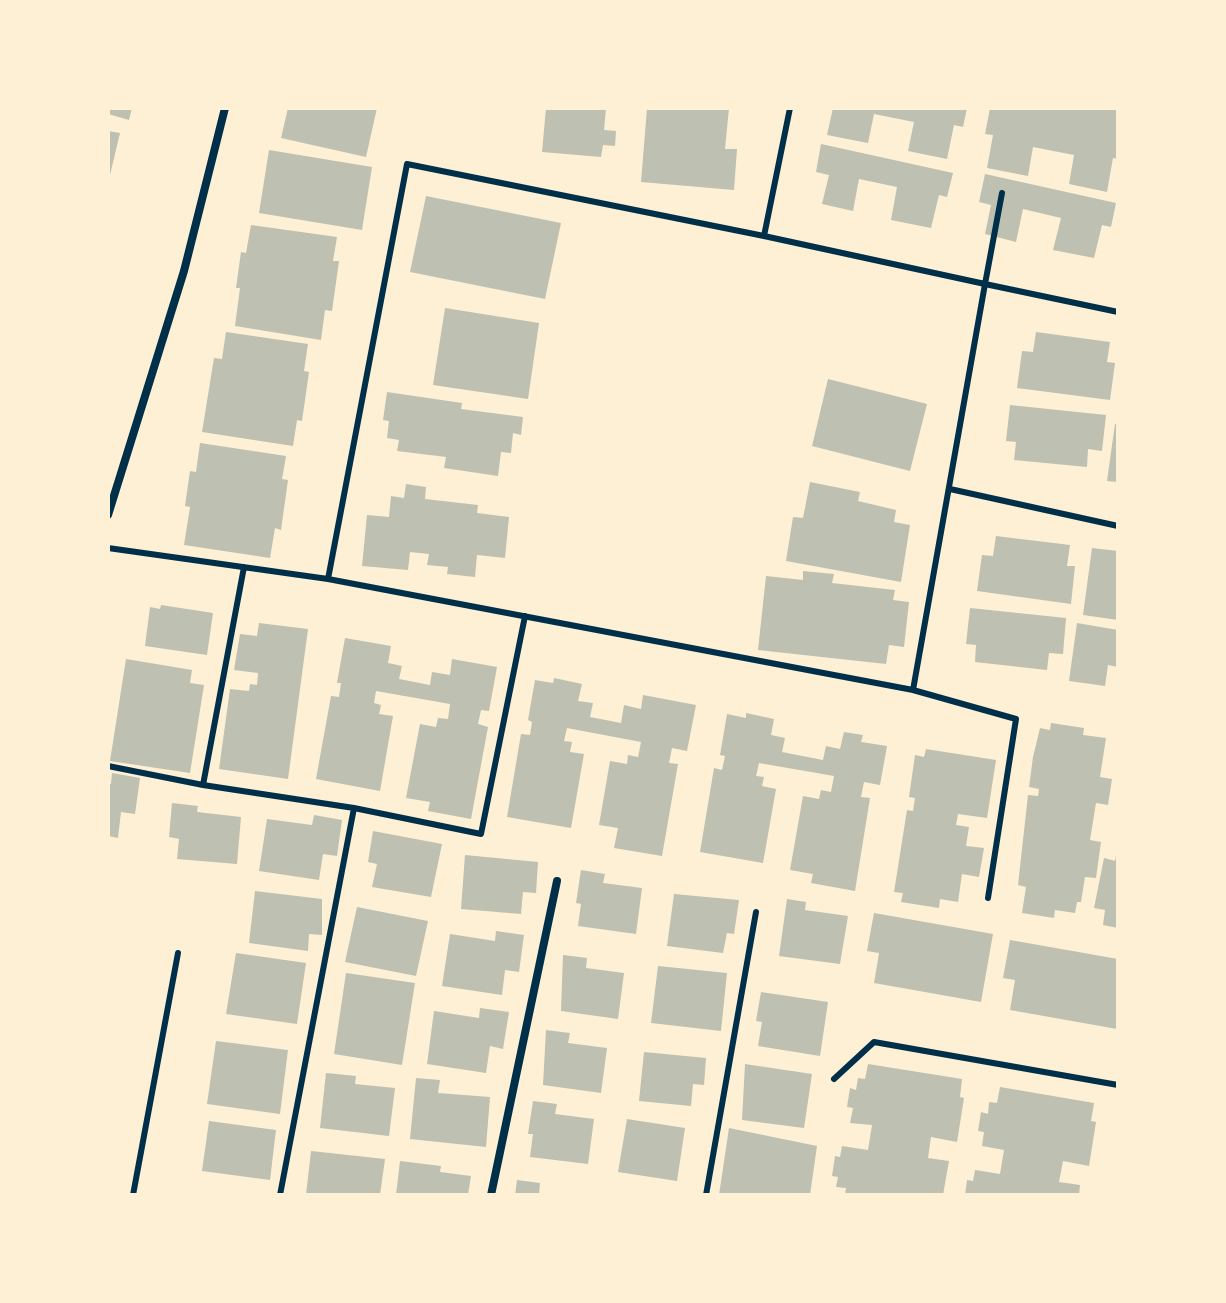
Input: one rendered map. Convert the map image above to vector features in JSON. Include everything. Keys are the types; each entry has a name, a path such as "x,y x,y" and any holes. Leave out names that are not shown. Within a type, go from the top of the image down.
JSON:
{"street":[{"path":"108,515 184,271 225,108"},
{"path":"491,1195 557,881"}],"lane":[{"path":"764,236 790,108"},
{"path":"328,579 407,164 1118,312"},
{"path":"913,690 1002,193"},
{"path":"950,489 1118,526"},
{"path":"108,548 328,579 525,616 913,690 1016,719 988,898"},
{"path":"203,785 244,567"},
{"path":"108,766 203,785 354,808 481,834 525,616"},
{"path":"280,1195 354,808"},
{"path":"706,1195 756,912"},
{"path":"133,1195 178,953"},
{"path":"834,1079 874,1042 1118,1085"}],"building":[{"path":"108,108 132,108 129,120 108,114"},
{"path":"288,108 377,108 366,157 281,138"},
{"path":"546,108 606,108 604,130 616,131 615,146 603,145 601,157 542,152"},
{"path":"647,108 729,108 725,149 737,149 734,190 641,182"},
{"path":"833,108 967,108 963,127 954,125 947,159 908,151 914,122 874,114 868,143 827,135"},
{"path":"990,108 1118,108 1118,159 1113,158 1107,192 1069,184 1074,155 1033,147 1028,176 987,168 993,135 985,134"},
{"path":"108,131 120,133 109,179 108,179"},
{"path":"821,144 953,173 947,197 939,195 931,228 891,220 897,187 859,179 853,211 822,204 829,175 816,172"},
{"path":"269,150 372,167 362,230 259,213"},
{"path":"985,174 1116,203 1111,227 1102,225 1094,258 1053,250 1061,218 1023,209 1016,242 985,234 991,205 979,202"},
{"path":"426,196 561,223 545,299 410,272"},
{"path":"251,225 337,237 333,261 339,261 332,311 325,310 321,340 235,326 241,252 246,253"},
{"path":"445,308 539,323 528,399 433,385"},
{"path":"226,332 308,344 304,371 309,372 302,421 297,420 293,446 202,432 214,358 222,359"},
{"path":"1036,332 1110,342 1107,362 1115,363 1110,400 1017,388 1022,351 1033,352"},
{"path":"828,379 927,404 910,471 812,446"},
{"path":"387,392 462,403 461,409 523,417 521,435 513,433 511,453 501,452 498,476 444,468 446,457 397,451 399,440 387,438 389,421 383,420"},
{"path":"1010,405 1106,415 1102,451 1088,449 1087,467 1014,460 1016,442 1006,441"},
{"path":"1115,424 1118,424 1118,482 1107,481"},
{"path":"200,443 286,456 282,479 288,480 281,530 275,528 270,558 184,545 190,507 185,506 190,471 196,472"},
{"path":"810,482 860,492 858,501 896,510 894,522 910,525 901,582 786,561 793,517 803,518"},
{"path":"406,484 426,487 425,499 478,505 477,513 509,517 505,558 477,555 475,577 447,574 448,567 427,565 429,554 410,552 408,570 362,566 367,515 389,517 391,496 404,498"},
{"path":"996,536 1070,545 1067,566 1075,566 1071,604 977,591 982,555 993,556"},
{"path":"1092,548 1118,551 1118,620 1083,615"},
{"path":"803,571 834,574 832,583 895,590 893,600 909,602 904,647 889,645 886,664 758,650 766,576 803,580"},
{"path":"161,605 213,613 207,655 145,646 150,607 160,609"},
{"path":"970,608 1066,618 1063,654 1049,653 1047,670 975,662 976,645 966,644"},
{"path":"259,623 308,629 288,779 219,769 230,689 249,691 250,684 257,685 258,673 234,670 240,634 257,636"},
{"path":"1077,623 1118,630 1118,667 1108,665 1105,686 1069,681"},
{"path":"345,638 391,646 388,663 402,666 399,679 430,685 432,672 450,675 452,659 497,667 489,711 481,710 478,724 488,727 471,819 428,811 430,802 406,798 420,724 436,727 438,718 448,719 450,704 376,691 374,703 381,705 379,714 393,716 380,791 316,779 331,696 339,697 341,683 337,683"},
{"path":"126,659 192,670 190,683 204,685 190,773 110,761"},
{"path":"554,678 582,684 578,701 593,703 590,717 621,723 624,705 641,709 643,695 696,705 687,751 672,748 669,763 678,764 662,856 614,848 618,828 599,825 610,761 627,764 628,755 638,757 641,742 567,728 564,741 572,742 570,752 584,754 571,828 507,817 521,734 530,735 532,722 528,720 535,680 553,683"},
{"path":"746,713 774,719 771,735 785,738 782,752 823,760 826,746 840,749 844,732 863,735 861,742 887,746 880,785 864,782 861,797 870,798 855,891 811,883 813,874 790,870 803,796 819,799 821,790 831,792 834,776 759,763 756,776 764,777 762,786 776,789 763,863 700,852 714,768 722,770 725,756 720,755 727,714 746,718"},
{"path":"1051,723 1084,728 1083,735 1106,738 1100,777 1112,779 1108,805 1096,803 1090,840 1101,842 1096,878 1085,877 1081,902 1077,902 1075,913 1055,910 1054,918 1022,913 1026,887 1018,885 1028,795 1038,796 1039,789 1029,787 1033,757 1040,728 1050,730"},
{"path":"926,749 996,760 987,818 958,814 956,825 969,827 966,846 984,848 979,877 962,874 958,902 940,899 939,908 901,902 903,893 894,892 907,810 913,811 915,798 909,797 915,755 924,757"},
{"path":"112,773 140,778 135,814 121,812 118,838 108,836 108,783 111,784"},
{"path":"172,803 198,806 197,812 241,817 237,864 177,859 179,839 169,837"},
{"path":"314,815 342,820 337,856 323,854 319,880 259,871 267,819 312,825"},
{"path":"373,831 442,844 431,897 372,887 377,864 368,862"},
{"path":"465,855 538,862 536,893 523,892 521,914 461,909"},
{"path":"1116,855 1118,928 1103,925 1105,910 1094,908 1104,858 1115,861"},
{"path":"581,870 605,874 603,883 642,888 636,934 578,926 581,904 576,903"},
{"path":"255,891 322,899 322,935 309,934 308,951 249,943"},
{"path":"674,894 739,900 734,934 727,933 723,953 667,946"},
{"path":"787,899 806,902 805,910 848,916 840,964 779,956"},
{"path":"357,907 428,921 416,976 345,962"},
{"path":"874,913 993,934 981,1002 874,983 879,953 867,951"},
{"path":"496,931 524,935 519,972 505,970 502,995 442,986 450,934 495,941"},
{"path":"1010,940 1118,959 1117,1029 1010,1010 1015,980 1003,978"},
{"path":"236,953 306,963 297,1024 226,1014"},
{"path":"563,955 587,958 586,968 624,973 618,1019 561,1011"},
{"path":"658,966 727,973 721,1031 651,1023"},
{"path":"346,973 415,983 402,1065 334,1054"},
{"path":"761,992 828,1002 820,1056 758,1046 762,1022 756,1021"},
{"path":"480,1008 509,1012 503,1049 490,1046 486,1073 427,1064 434,1011 479,1018"},
{"path":"546,1030 570,1033 568,1043 607,1048 601,1093 543,1085"},
{"path":"216,1041 288,1050 280,1114 207,1104"},
{"path":"644,1052 706,1058 704,1085 693,1084 691,1106 639,1101"},
{"path":"745,1064 812,1074 804,1128 742,1120"},
{"path":"868,1064 962,1079 960,1097 964,1098 957,1142 931,1137 928,1158 949,1161 943,1195 849,1195 845,1194 846,1188 836,1187 838,1177 832,1176 835,1156 840,1157 842,1146 868,1150 872,1125 850,1123 853,1108 847,1107 850,1088 856,1090 858,1078 865,1079"},
{"path":"326,1073 356,1076 355,1084 395,1088 389,1136 320,1128"},
{"path":"416,1078 440,1080 438,1093 490,1097 486,1147 410,1139"},
{"path":"1000,1087 1094,1103 1091,1121 1096,1122 1089,1166 1063,1161 1059,1182 1080,1185 1079,1195 965,1195 967,1180 973,1181 975,1170 1000,1174 1004,1150 982,1146 984,1132 978,1131 981,1112 988,1114 989,1102 997,1103"},
{"path":"533,1101 557,1104 555,1114 594,1119 588,1164 530,1157 533,1134 528,1134"},
{"path":"627,1119 685,1128 677,1181 618,1172"},
{"path":"209,1121 276,1130 270,1180 202,1171"},
{"path":"729,1128 817,1146 810,1195 719,1195"},
{"path":"311,1151 385,1159 380,1195 306,1195"},
{"path":"400,1161 441,1166 440,1172 471,1176 468,1195 396,1195"},
{"path":"517,1180 540,1183 539,1195 515,1195"}]}
